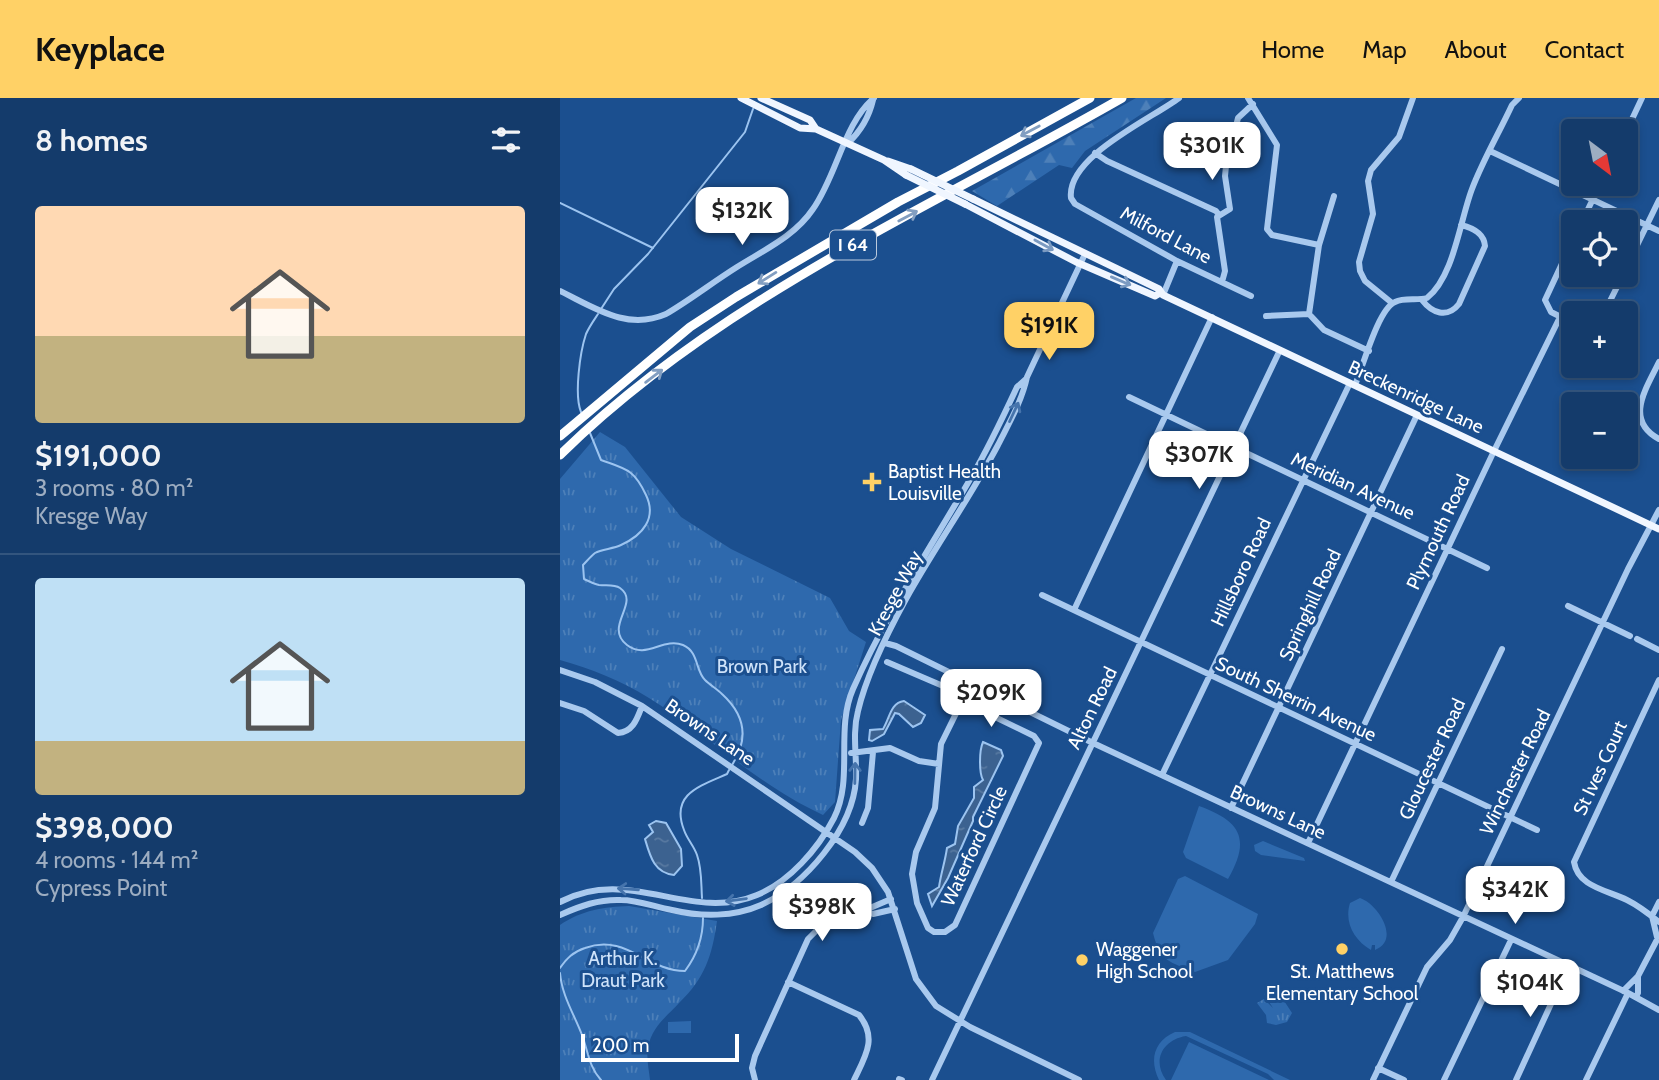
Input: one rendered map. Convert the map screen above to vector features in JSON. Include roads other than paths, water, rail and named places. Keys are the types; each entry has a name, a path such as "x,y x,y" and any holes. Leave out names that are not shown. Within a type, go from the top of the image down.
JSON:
{"highway":[{"name":"I 64","path":"560,436 690,327 736,297 875,215 1090,98"},
{"name":"I 64","path":"560,455 634,391 718,329 788,284 862,240 1043,144 1122,98"}],"main road":[{"name":"Breckenridge Lane","path":"761,98 810,120 816,129"},
{"name":"Breckenridge Lane","path":"743,99 800,128 816,129 973,199 1159,289 1161,294 1659,530"},
{"name":"Breckenridge Lane","path":"909,172 1081,264 1155,296 1161,294"}],"street":[{"path":"1180,98 1095,153 1216,211 1219,215"},
{"path":"1413,98 1399,137 1371,170 1368,181 1373,218 1359,262 1365,281 1392,303 1422,300 1431,295 1439,285 1472,189 1512,105 1518,98"},
{"path":"1632,119 1642,98"},
{"path":"560,291 629,321 656,319 782,239 805,220 846,144 859,133 874,99"},
{"path":"1219,215 1230,209 1225,176 1236,123 1250,101 1277,145 1267,229 1272,235 1319,245"},
{"path":"1490,151 1659,231"},
{"name":"Milford Lane","path":"1095,153 1088,159 1071,187 1071,198 1076,204 1177,261 1251,296"},
{"path":"1309,314 1319,245 1334,196"},
{"path":"1587,210 1594,196"},
{"path":"1638,243 1659,200"},
{"path":"1219,215 1217,221 1225,271 1222,282"},
{"path":"1422,300 1427,307 1442,313 1452,312 1459,304 1485,246 1478,232 1461,225"},
{"name":"Kresge Way","path":"560,915 595,902 632,900 694,914 714,915 748,909 774,898 805,876 834,837 853,793 854,733 859,707 885,643 906,599 985,469 1024,391 1027,377 1085,254"},
{"path":"1161,294 1177,261"},
{"path":"1560,317 1550,311 1545,300 1561,266"},
{"name":"Hillsboro Road","path":"1162,775 1368,351 1381,319 1392,303"},
{"path":"1266,316 1309,314 1324,330 1368,351"},
{"path":"1074,610 1212,317"},
{"name":"Plymouth Road","path":"1308,844 1493,451 1560,317"},
{"name":"Alton Road","path":"932,1080 1280,350"},
{"path":"1659,362 1641,400 1640,410 1643,425 1659,439"},
{"name":"Kresge Way","path":"560,902 592,890 624,888 715,903 748,898 776,885 798,867 825,831 841,801 845,724 852,691 900,595 972,477 1017,387 1027,377"},
{"name":"Meridian Avenue","path":"1129,397 1487,568"},
{"name":"Springhill Road","path":"1231,807 1417,415"},
{"name":"Winchester Road","path":"1373,1080 1427,967 1450,940 1463,917 1649,525 1659,510"},
{"name":"South Sherrin Avenue","path":"1042,595 1537,830"},
{"path":"1568,606 1659,649"},
{"name":"Browns Lane","path":"885,643 1659,1010"},
{"name":"Gloucester Road","path":"1391,882 1502,649"},
{"path":"887,662 963,698"},
{"name":"Browns Lane","path":"560,670 595,682 642,706 855,852 872,868 891,899 916,979 930,1000 944,1012"},
{"name":"St Ives Court","path":"1652,916 1622,897 1589,884 1576,870 1575,857 1659,680"},
{"name":"Waterford Circle","path":"963,698 1034,736 1038,745 954,925 946,932 932,931 928,928 917,903 912,874 916,852 935,808 942,741 963,698 971,683"},
{"path":"560,703 584,711 618,733 626,732 633,726 642,706"},
{"path":"845,753 890,748 919,761 939,764"},
{"path":"863,823 868,808 873,752"},
{"path":"755,1080 752,1069 755,1056 808,939 816,929 834,919 891,899"},
{"path":"1586,1080 1625,992 1638,976 1658,937 1652,916 1659,902"},
{"path":"863,911 873,914 895,909"},
{"path":"1652,916 1659,922"},
{"path":"1444,1080 1511,940"},
{"path":"1516,1080 1569,967"},
{"path":"1636,997 1638,976"},
{"path":"788,982 859,1015 870,1038 869,1048 854,1080"},
{"path":"944,1012 967,1004"},
{"path":"944,1012 1079,1080"},
{"path":"1378,1068 1404,1080"}],"water":[{"path":"904,701 925,715 921,723 913,727 895,713 884,734 869,740 870,730 883,729 893,708"},
{"path":"983,742 1001,750 1003,756 973,817 948,878 932,906 928,894 939,887 947,848 955,844 958,826 974,798 974,787 983,780 980,762"},
{"path":"656,821 666,823 681,849 682,866 674,875 657,867 649,852 645,839 653,832 649,825"}],"waterway":[{"path":"601,309 614,289 648,254 745,132 753,109"},
{"path":"560,203 653,248"},
{"path":"581,412 578,385 582,351 586,334 598,314"},
{"path":"590,433 601,460 623,468 637,480 646,495 650,511 646,525 636,536 618,546 595,553 583,565 584,579 599,585 618,587 625,594 627,601 619,630 627,645 641,650 676,643 692,652 702,676 730,702 740,719 741,746 732,765"},
{"path":"702,898 699,860 684,830 681,808 690,793 727,774 729,770"},
{"path":"560,968 577,951 600,945 613,945 659,965 685,971 698,946 703,918"},
{"path":"560,973 591,1064 601,1080"}],"place":[{"name":"Baptist Health Louisville","path":"872,482"},
{"name":"St. Matthews Elementary School","path":"1342,949"},
{"name":"Waggener High School","path":"1082,960"}],"park label":[{"name":"Brown Park","path":"762,666"},
{"name":"Arthur K. Draut Park","path":"623,969"}]}
